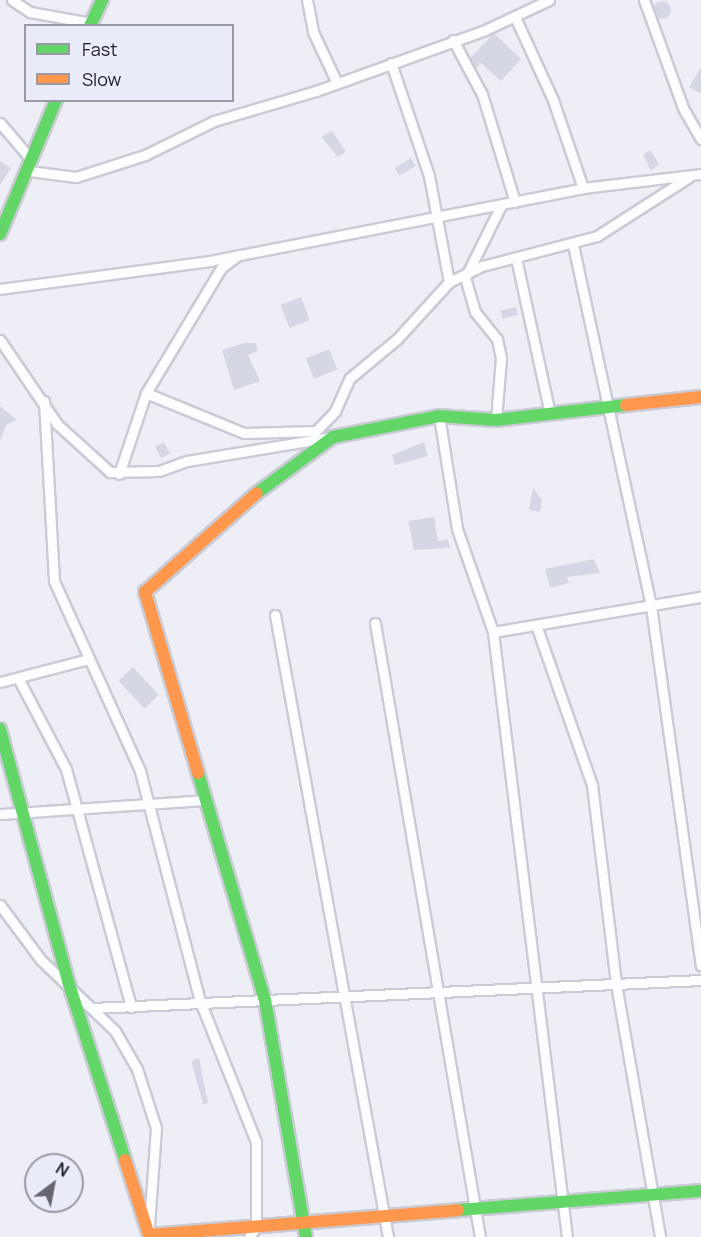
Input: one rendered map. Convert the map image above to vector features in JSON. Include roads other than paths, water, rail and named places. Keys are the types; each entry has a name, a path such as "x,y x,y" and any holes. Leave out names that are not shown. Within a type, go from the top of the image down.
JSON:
{"street":[{"path":"12,0 30,12 91,24 102,0"},
{"path":"307,0 313,32 338,83"},
{"path":"644,0 683,108 701,139"},
{"path":"30,171 76,177 145,155 214,121 338,83 515,17 544,1"},
{"path":"515,17 553,100 583,188"},
{"path":"453,40 485,102 515,202"},
{"path":"391,63 437,216 449,282"},
{"path":"0,234 30,171 29,157 55,102"},
{"path":"0,123 29,157"},
{"path":"0,289 240,254 583,188 696,175"},
{"path":"146,393 244,433 316,431 335,411 350,378 397,339 449,282 516,258 573,245 626,220 696,175"},
{"path":"496,420 499,349 470,302 466,274 501,205"},
{"path":"573,245 651,606 701,966"},
{"path":"119,474 146,393 221,268 240,254"},
{"path":"516,258 550,414"},
{"path":"0,340 65,433 119,474 439,416 496,420 701,397"},
{"path":"44,401 54,581 151,807 200,1001 256,1142 253,1232"},
{"path":"439,416 457,530 493,632 567,1237"},
{"path":"306,1237 265,1000 145,592 243,504 333,437"},
{"path":"493,632 701,597"},
{"path":"275,615 388,1237"},
{"path":"375,623 480,1237"},
{"path":"536,625 592,786 616,984 660,1237"},
{"path":"0,682 89,659"},
{"path":"18,678 66,769 131,1007"},
{"path":"0,729 69,984 149,1236"},
{"path":"0,814 78,808 151,807 207,800"},
{"path":"0,905 41,960 92,1008 137,1069 156,1128 149,1236"},
{"path":"92,1008 200,1001 701,980"},
{"path":"149,1236 253,1232 304,1223 701,1191"}]}
